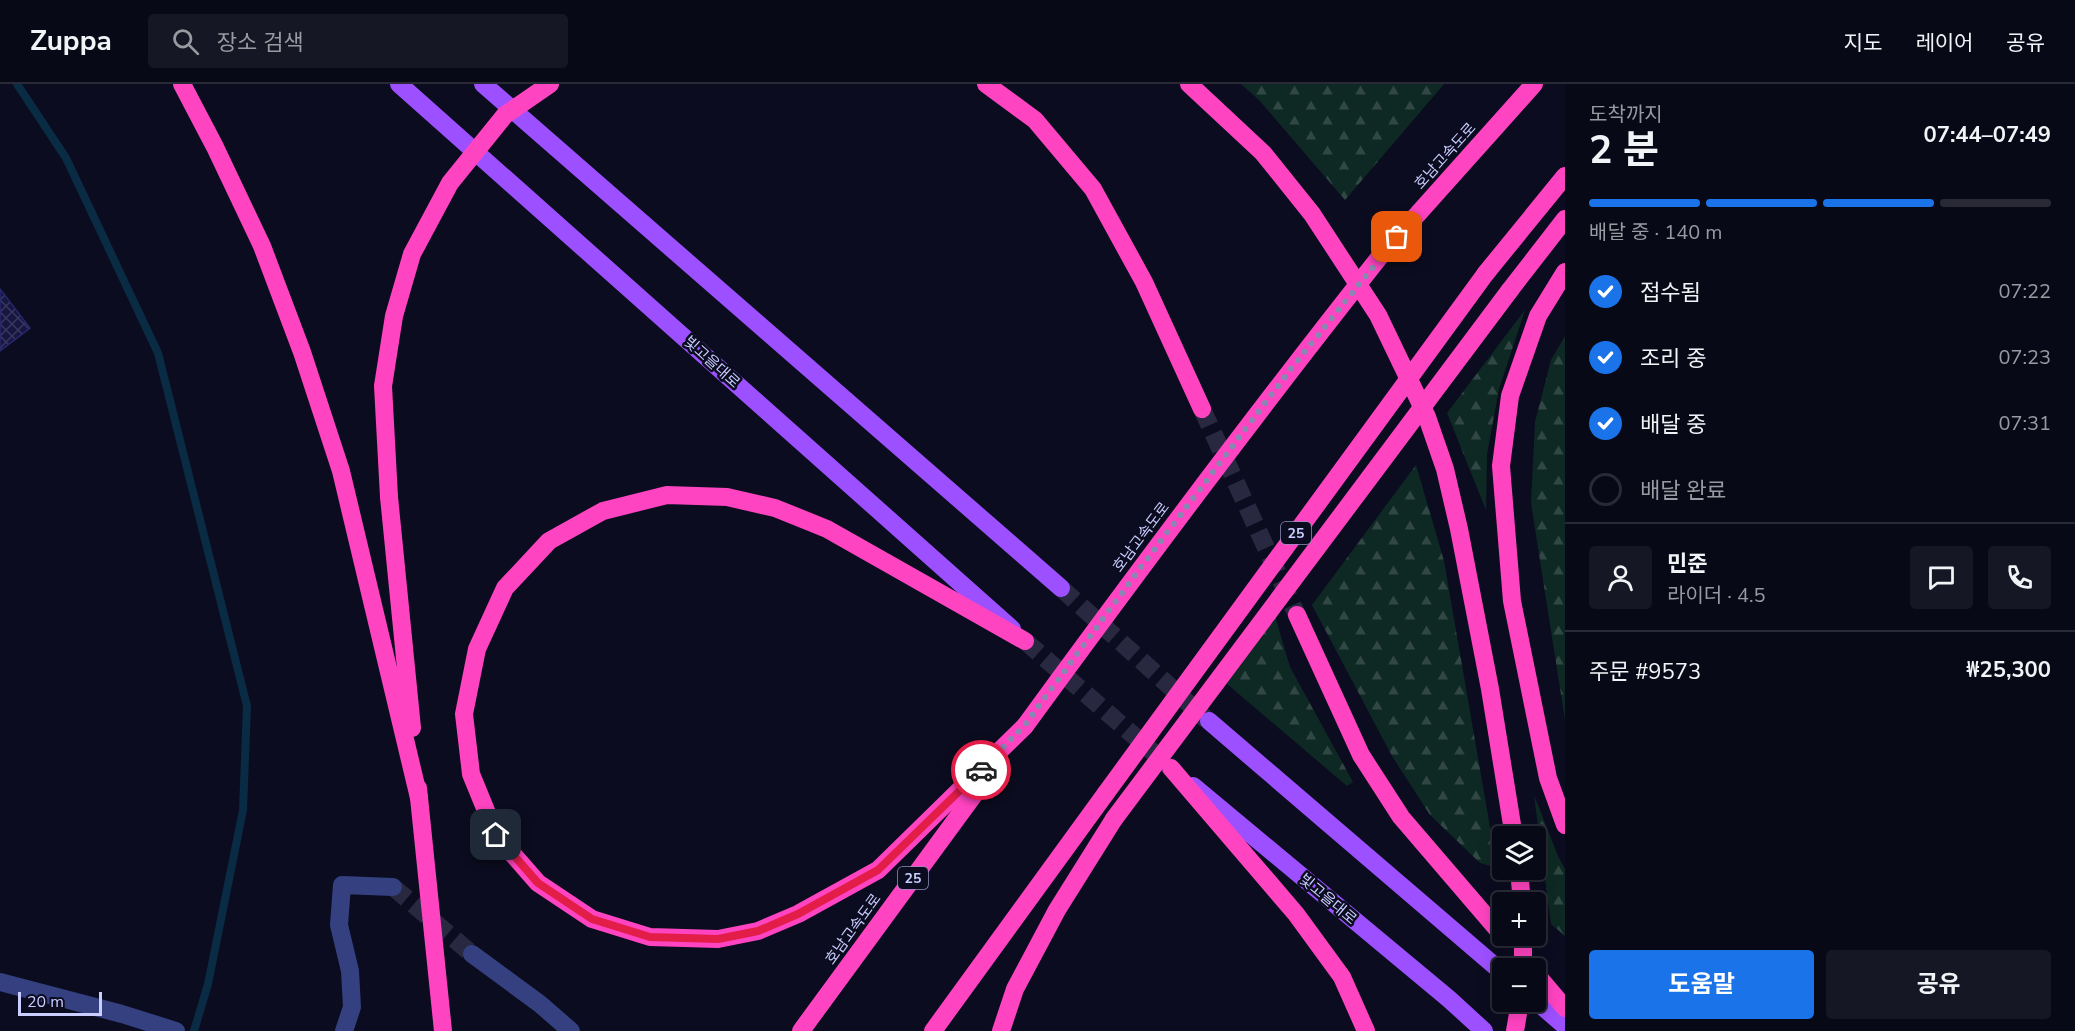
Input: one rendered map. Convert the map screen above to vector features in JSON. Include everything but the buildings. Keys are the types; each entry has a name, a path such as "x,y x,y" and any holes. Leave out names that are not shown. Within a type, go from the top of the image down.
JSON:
{"highway":[{"path":"182,84 262,246 303,352 340,471 419,798"},
{"path":"443,1031 389,497 383,386 394,316 412,254 450,183 505,116 549,84"},
{"path":"986,84 1035,120 1093,189 1144,282 1202,409"},
{"path":"1190,84 1263,153 1312,214 1378,315 1427,417 1445,469 1460,529 1490,689 1512,826"},
{"name":"호남고속도로","path":"801,1031 1162,538 1290,370 1382,254 1534,84"},
{"name":"25","path":"933,1031 1486,273 1565,176"},
{"path":"1001,1031 1015,989 1025,969 1057,910 1114,819 1565,219"},
{"path":"1565,272 1538,316 1510,396 1501,466 1512,602 1548,778 1565,825"},
{"path":"1024,726 878,870 798,914 758,931 718,939 650,937 592,919 538,883 496,835 471,774 464,714 477,649 506,588 549,541 603,511 667,495 727,497 786,512 827,529 1025,641"},
{"path":"1297,615 1361,755 1401,818 1492,923"},
{"path":"1171,768 1302,923 1342,976 1366,1031"},
{"path":"1512,946 1522,958"},
{"path":"1546,986 1565,1008"},
{"path":"1515,1031 1518,1012"}],"main road":[{"name":"빛고을대로","path":"399,84 1025,641"},
{"path":"483,84 1061,588"},
{"path":"1209,722 1492,964"},
{"name":"빛고을대로","path":"1171,768 1484,1031"},
{"path":"1546,1010 1565,1026"}],"street":[{"path":"344,1031 352,1007 350,971 339,926 342,885 393,887"},
{"path":"472,954 540,1004 571,1031"},
{"path":"0,982 122,1014 176,1031"}],"green space":[{"path":"1241,84 1444,84 1345,200 1259,100"},
{"path":"1525,310 1499,389 1487,454 1486,510 1447,413"},
{"path":"1565,336 1565,720 1531,503 1535,422 1551,360"},
{"path":"1416,465 1444,561 1492,839 1492,867 1480,863 1430,815 1392,756 1312,605"},
{"path":"1275,616 1290,667 1353,782 1347,786 1226,683"},
{"path":"1534,795 1565,869 1565,936 1551,924 1545,880 1546,826 1538,826"}],"waterway":[{"path":"17,84 66,158 158,353 247,706 243,810 208,984 194,1031"}],"tunnel":[{"path":"1202,409 1297,615"},
{"path":"1061,588 1207,720"},
{"path":"1025,641 1171,768"},
{"path":"393,887 472,954"}],"way so far":[{"path":"981,770 1024,726 1290,370 1397,237"}],"route":[{"path":"496,835 538,883 592,919 650,937 718,939 758,931 798,914 878,870 981,770"}]}
